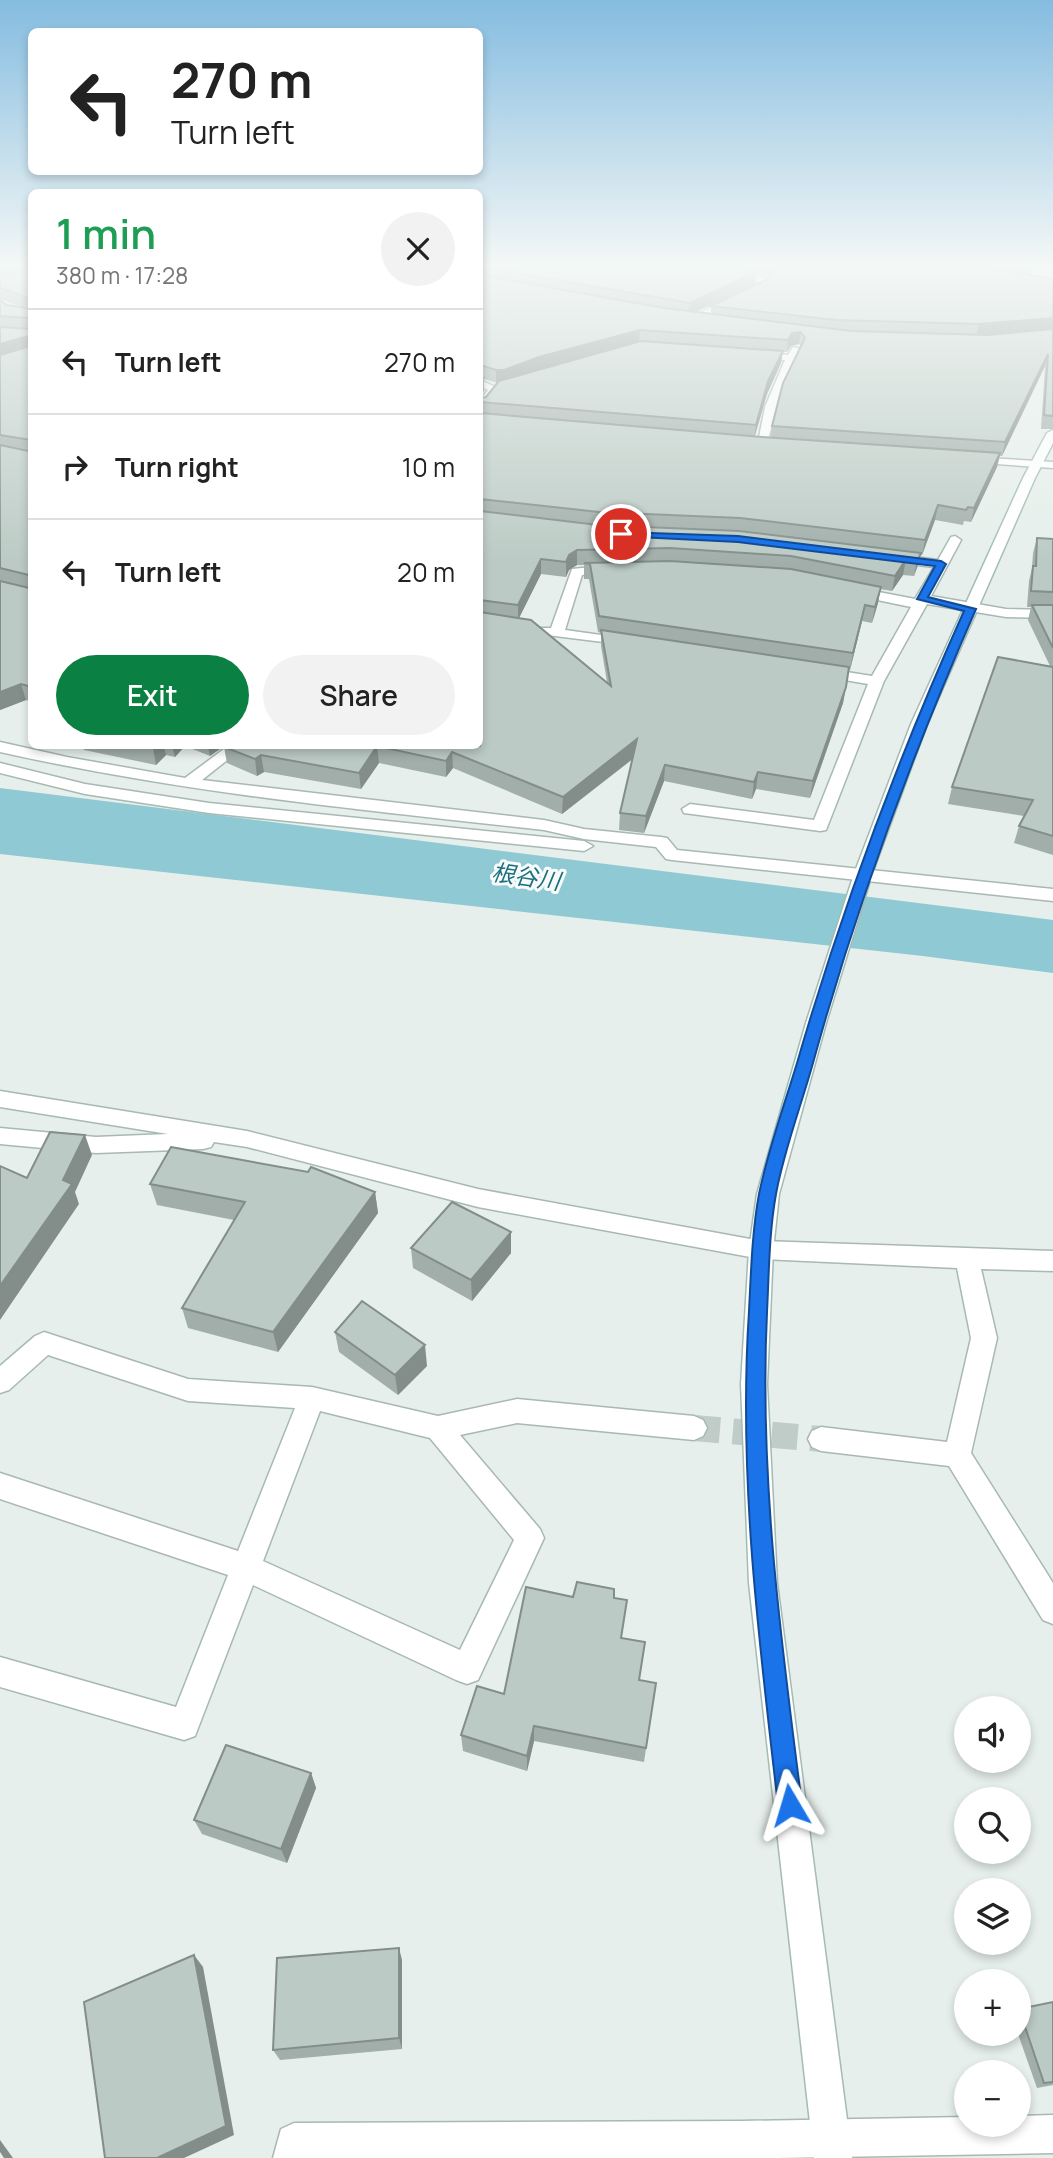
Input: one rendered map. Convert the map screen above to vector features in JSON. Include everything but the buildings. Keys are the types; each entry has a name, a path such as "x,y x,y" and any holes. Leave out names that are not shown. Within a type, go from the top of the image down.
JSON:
{"street":[{"path":"761,445 769,407 779,376 787,364"},
{"path":"483,384 501,389 483,404"},
{"path":"831,2148 763,1583 754,1384 761,1250 768,1194 860,883 919,724 1036,464 1053,433"},
{"path":"748,444 775,446"},
{"path":"954,458 1053,465"},
{"path":"690,809 820,826 877,681 955,540"},
{"path":"873,556 941,564"},
{"path":"557,632 577,572 623,569"},
{"path":"841,588 971,609 1053,614"},
{"path":"531,629 650,647"},
{"path":"810,671 877,681"},
{"path":"0,747 50,752 85,768 188,783 544,825 584,834 661,842 672,855"},
{"path":"188,783 233,749"},
{"path":"0,768 85,789 209,808 672,855 860,883 1053,895"},
{"path":"0,1099 247,1139 478,1198 761,1250 1053,1261"},
{"path":"0,1136 96,1145 247,1139"},
{"path":"967,1259 984,1338 957,1455 1053,1610"},
{"path":"0,1381 44,1343 188,1390 312,1398 438,1428 517,1411 694,1428"},
{"path":"0,1672 184,1725 312,1398"},
{"path":"0,1486 245,1567 467,1669 530,1538 438,1428"},
{"path":"821,1439 957,1455"},
{"path":"292,2158 295,2142 742,2149 831,2148 1053,2134"}],"water":[{"name":"根谷川","path":"0,788 1053,920 1053,973 923,956 0,854"}],"tunnel":[{"path":"694,1428 821,1439"}],"route":[{"path":"621,534 738,539 941,564 922,599 971,609 919,724 863,874 816,1023 768,1194 761,1250 754,1384 763,1583 790,1805"}]}
